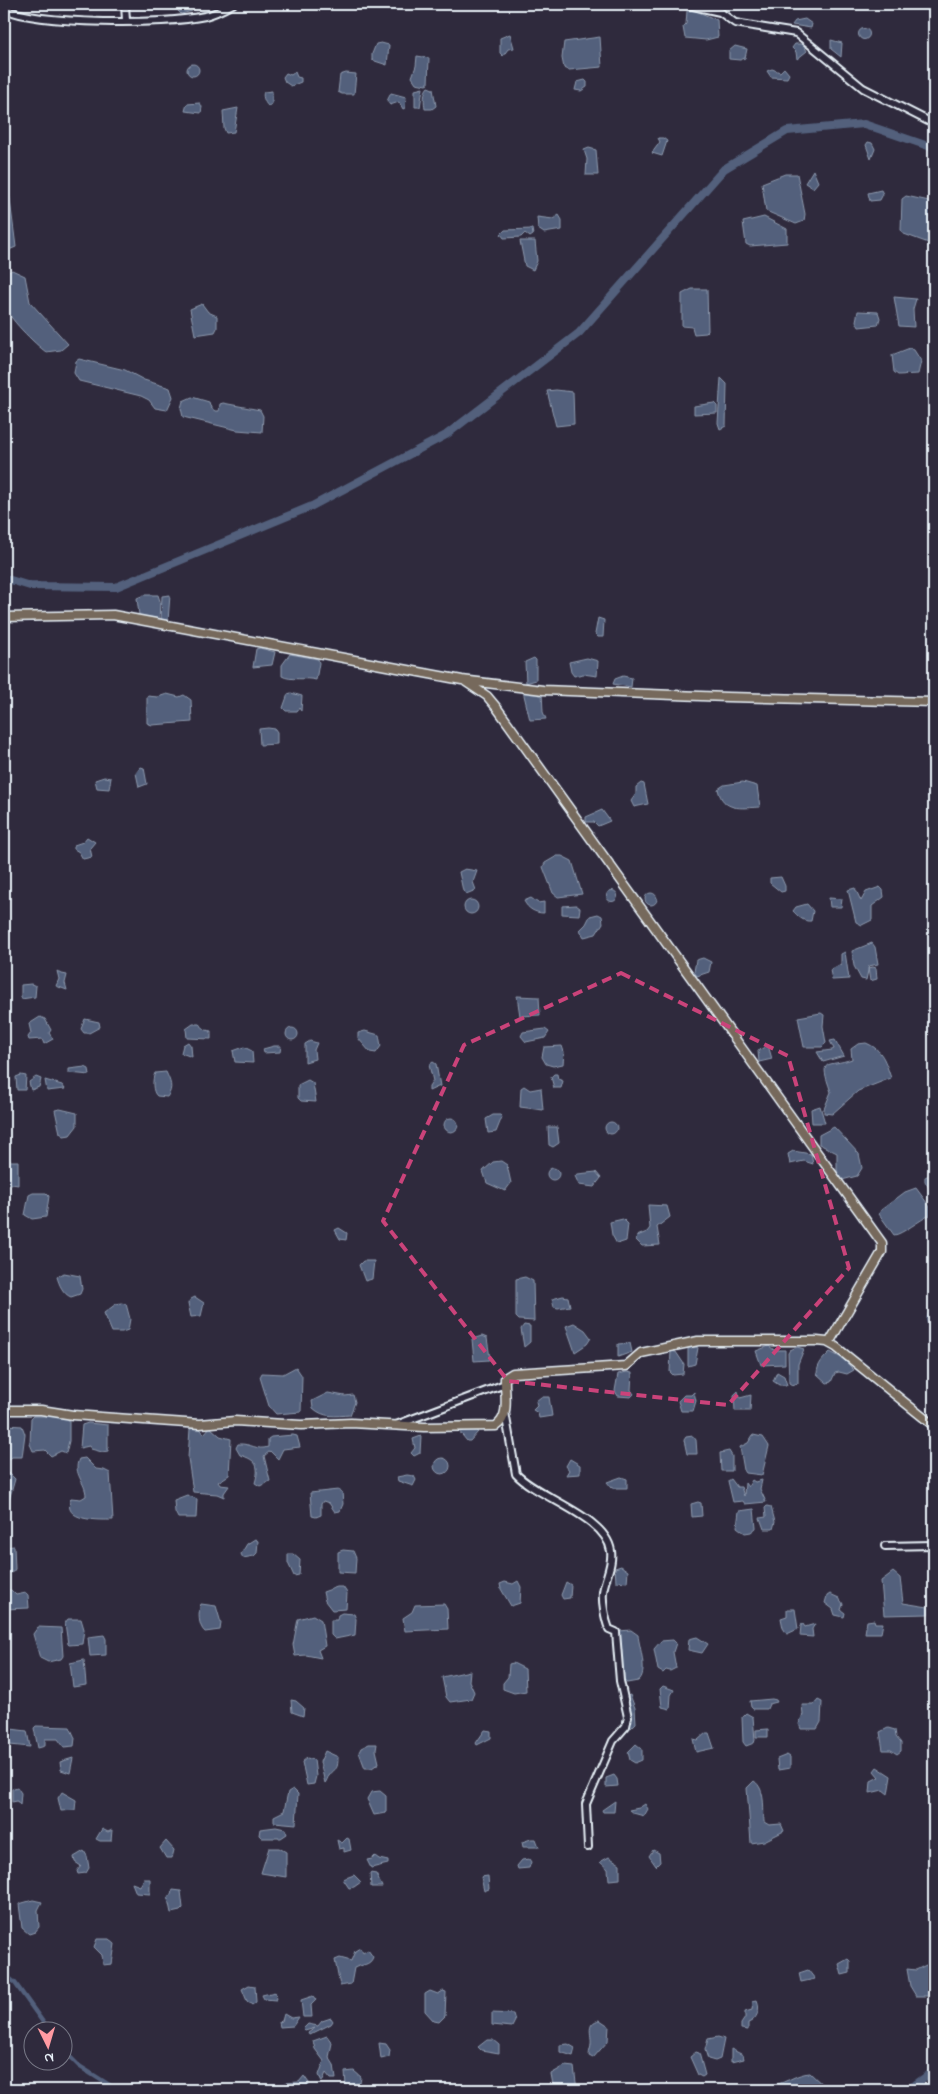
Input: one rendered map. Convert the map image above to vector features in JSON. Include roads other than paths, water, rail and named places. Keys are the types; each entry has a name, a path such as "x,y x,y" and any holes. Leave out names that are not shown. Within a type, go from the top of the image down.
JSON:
{"main road":[{"path":"4,617 113,616 462,680 543,690 746,698 934,702"},
{"path":"462,680 487,696 497,708 882,1243 882,1252 829,1343"},
{"path":"4,1410 41,1410 183,1424 235,1421 301,1425 351,1423 424,1427 496,1426 502,1422 505,1412 505,1378 513,1373 626,1366 641,1352 698,1341 829,1343 934,1426"}],"street":[{"path":"125,4 126,21"},
{"path":"4,9 82,22 174,20 206,16 233,4"},
{"path":"684,4 720,12 735,23 796,33 863,88 934,124"},
{"path":"396,1425 505,1384"},
{"path":"505,1412 512,1462 516,1474 537,1491 565,1504 604,1534 609,1541 611,1567 603,1592 604,1604 608,1629 616,1632 620,1681 628,1717 626,1726 613,1741 586,1804 588,1847"},
{"path":"885,1546 934,1545"}],"water":[{"path":"179,4 192,4 192,11 181,14 178,11"},
{"path":"694,10 717,20 718,37 706,40 685,38 683,27 686,24 687,11"},
{"path":"805,19 812,24 811,28 792,25 795,21"},
{"path":"864,28 870,34 864,40 858,34"},
{"path":"510,34 514,48 508,49 503,56 500,53 500,38"},
{"path":"600,37 602,67 569,70 564,68 562,58 564,42"},
{"path":"831,40 842,43 841,57 831,49"},
{"path":"376,44 389,45 387,65 372,60"},
{"path":"795,44 803,44 807,51 797,59 796,52 792,48"},
{"path":"735,46 747,49 745,58 740,60 729,59 729,51"},
{"path":"417,56 429,58 428,84 426,85 416,83 412,77"},
{"path":"191,64 195,64 199,70 195,76 191,76 187,72 187,68"},
{"path":"784,68 789,74 787,78 771,77 767,71 772,69 780,72"},
{"path":"295,72 297,77 301,78 301,82 291,86 285,82 283,77 286,73 291,75"},
{"path":"346,73 356,74 354,94 338,92 340,75"},
{"path":"585,80 587,87 581,91 575,90 577,82"},
{"path":"428,87 433,89 436,106 432,109 425,109 424,100"},
{"path":"423,88 420,107 415,107 415,90"},
{"path":"272,91 272,104 268,106 264,101 263,93"},
{"path":"391,93 406,97 405,108 403,109 399,102 390,105 387,101"},
{"path":"200,103 202,107 201,113 185,111 187,104"},
{"path":"238,108 234,132 226,133 223,111"},
{"path":"658,138 663,138 667,141 662,156 652,153 660,142"},
{"path":"868,142 872,143 875,149 871,159 866,145"},
{"path":"589,148 596,150 598,175 586,175 587,159 584,150"},
{"path":"4,154 7,156 7,177 16,247 4,252"},
{"path":"813,170 818,182 813,188 805,183"},
{"path":"785,174 797,174 805,214 804,221 796,224 766,211 762,183"},
{"path":"881,190 883,194 880,200 870,201 868,193"},
{"path":"906,196 934,202 934,245 904,234 901,230 902,199"},
{"path":"559,215 562,220 562,230 544,233 538,229 537,217 553,219"},
{"path":"764,217 787,229 787,243 750,246 746,244 743,222"},
{"path":"532,229 533,235 530,237 525,233 521,237 504,238 501,234 505,230"},
{"path":"520,241 535,241 537,261 533,270 525,266"},
{"path":"12,270 25,276 30,302 68,344 61,350 46,352 10,316 3,300 3,288 7,273"},
{"path":"692,289 707,289 708,331 706,333 694,334 692,327 682,326 682,294"},
{"path":"894,297 916,299 913,309 914,327 899,326"},
{"path":"202,304 208,312 217,316 217,328 215,332 195,335 190,309"},
{"path":"858,311 878,312 880,318 878,325 859,327 856,321"},
{"path":"910,348 914,350 921,361 918,374 898,375 894,372 892,355"},
{"path":"79,359 125,370 144,380 170,388 173,397 167,410 155,408 149,400 141,396 79,381 74,373 76,361"},
{"path":"721,378 727,384 726,426 720,429 718,423"},
{"path":"547,391 573,392 574,424 556,426"},
{"path":"192,397 209,402 211,408 215,411 219,411 220,404 223,403 260,410 263,416 262,432 237,430 183,417 181,408 183,401"},
{"path":"714,403 717,406 717,413 694,414 694,406"},
{"path":"144,595 158,595 160,601 159,620 145,619 139,615 137,598"},
{"path":"170,595 168,621 161,619 162,596"},
{"path":"598,618 604,620 603,637 598,637 595,634"},
{"path":"260,648 275,652 272,665 253,667 256,649"},
{"path":"290,654 318,659 316,680 282,676 282,665"},
{"path":"534,658 536,660 536,680 526,683 525,662"},
{"path":"587,658 598,661 597,676 583,674 574,676 569,662"},
{"path":"623,676 632,678 631,687 613,684 615,679"},
{"path":"523,691 542,692 543,712 546,719 530,720"},
{"path":"167,694 179,697 184,695 191,700 192,722 152,725 147,723 147,696 158,697"},
{"path":"288,694 302,696 301,711 299,708 297,711 286,711 283,708"},
{"path":"259,729 275,729 277,732 277,744 260,745"},
{"path":"141,767 144,768 147,784 139,787 136,773"},
{"path":"104,777 111,778 109,789 97,788 95,780"},
{"path":"743,782 757,786 760,807 740,808 724,802 718,789 724,785"},
{"path":"641,783 644,784 648,804 634,807 631,801 636,794 636,787"},
{"path":"602,810 610,821 598,826 594,822 586,822 586,817"},
{"path":"87,837 95,842 90,848 92,857 83,859 79,852 74,849 74,845 83,842"},
{"path":"557,856 562,856 572,861 582,894 558,897 553,893 543,867 545,863"},
{"path":"465,869 477,871 473,882 476,890 466,894 463,891 459,872"},
{"path":"781,877 785,891 781,892 770,883 770,878"},
{"path":"880,887 883,890 884,897 872,906 872,920 862,925 856,922 848,890 855,888 861,901 866,892"},
{"path":"612,890 618,896 612,902 606,896"},
{"path":"651,893 657,899 651,905 645,899"},
{"path":"531,898 538,903 544,902 544,913 530,908 524,901"},
{"path":"829,898 842,899 841,907 830,907"},
{"path":"471,900 476,902 478,907 476,912 471,914 466,912 464,907 466,902"},
{"path":"807,904 813,911 811,921 803,920 793,911 796,907"},
{"path":"576,905 580,908 579,915 562,914 562,906"},
{"path":"598,914 602,916 603,923 596,934 584,937 580,930 590,916"},
{"path":"872,943 875,947 878,964 869,966 866,980 861,979 854,966 852,951"},
{"path":"845,952 849,979 832,980 830,970 841,964 841,954"},
{"path":"703,958 711,962 709,972 697,976 694,972 696,960"},
{"path":"868,968 876,968 877,979 870,981"},
{"path":"57,971 67,975 65,983 67,990 56,986 59,979"},
{"path":"31,984 36,986 35,997 21,999 21,985"},
{"path":"517,996 539,997 540,1015 520,1016"},
{"path":"821,1013 824,1015 823,1026 826,1043 822,1047 804,1047 798,1017"},
{"path":"40,1017 45,1019 53,1039 44,1044 42,1039 29,1040 28,1037 31,1033 29,1024"},
{"path":"85,1019 99,1022 100,1027 89,1033 84,1033 81,1029"},
{"path":"193,1024 199,1024 206,1030 211,1031 211,1039 187,1038 186,1029"},
{"path":"290,1028 294,1028 298,1034 294,1040 290,1040 286,1036 286,1032"},
{"path":"545,1029 549,1032 545,1038 526,1042 521,1036 523,1032"},
{"path":"365,1031 379,1035 381,1046 376,1053 370,1052 358,1038 358,1033"},
{"path":"835,1040 844,1056 823,1062 817,1052 834,1049 830,1041"},
{"path":"310,1041 317,1043 314,1050 315,1059 305,1062 305,1044"},
{"path":"188,1042 191,1046 192,1057 181,1053 183,1045"},
{"path":"866,1043 880,1053 891,1078 858,1091 832,1114 824,1113 831,1092 825,1068 827,1065 852,1059 851,1049 858,1044"},
{"path":"768,1045 772,1059 759,1062 758,1051"},
{"path":"281,1046 280,1052 264,1053 263,1049"},
{"path":"562,1046 564,1052 563,1064 553,1066 546,1064 542,1057 544,1047"},
{"path":"244,1047 252,1051 253,1063 235,1062 233,1051"},
{"path":"433,1062 436,1064 440,1086 429,1091 433,1081 429,1065"},
{"path":"85,1067 89,1069 90,1075 69,1073 69,1069"},
{"path":"166,1072 170,1081 170,1091 167,1097 157,1096 153,1089 155,1073"},
{"path":"557,1074 558,1079 563,1081 561,1088 554,1088 551,1077"},
{"path":"26,1076 25,1090 17,1090 16,1077"},
{"path":"36,1077 41,1079 39,1087 31,1090 29,1082"},
{"path":"45,1080 62,1085 65,1089 47,1091"},
{"path":"308,1080 313,1083 316,1102 301,1101 298,1098 298,1085"},
{"path":"524,1086 530,1090 541,1088 543,1110 520,1107 521,1088"},
{"path":"820,1106 825,1123 812,1123 811,1109"},
{"path":"60,1109 77,1113 77,1126 70,1135 64,1136 60,1133 55,1110"},
{"path":"493,1115 500,1115 502,1117 496,1132 488,1133 486,1119"},
{"path":"448,1118 454,1118 458,1125 454,1132 448,1132 444,1128 444,1122"},
{"path":"609,1122 613,1122 617,1128 613,1134 609,1134 605,1130 605,1126"},
{"path":"548,1127 557,1127 559,1143 553,1147 549,1145"},
{"path":"834,1127 859,1154 862,1168 857,1176 842,1180 837,1178 837,1153 819,1144 819,1135"},
{"path":"793,1151 811,1154 813,1164 804,1161 790,1164 788,1154"},
{"path":"9,1161 18,1161 18,1185 6,1183 4,1167"},
{"path":"501,1161 507,1165 511,1183 505,1191 487,1183 483,1171 493,1162"},
{"path":"551,1168 555,1168 559,1174 555,1180 551,1180 547,1176 547,1172"},
{"path":"596,1172 601,1178 594,1187 579,1185 575,1176"},
{"path":"934,1173 934,1197 925,1181 925,1177"},
{"path":"916,1188 930,1207 930,1215 894,1235 879,1214 881,1210 905,1192"},
{"path":"33,1193 46,1193 49,1196 46,1217 32,1219 25,1215 29,1195"},
{"path":"648,1205 667,1206 670,1217 657,1227 660,1245 642,1246 636,1240 637,1236 647,1232 650,1228"},
{"path":"623,1219 628,1224 626,1241 617,1244 612,1235 610,1222"},
{"path":"339,1228 347,1233 346,1240 340,1239 335,1230"},
{"path":"363,1261 374,1261 372,1279 365,1281 359,1265"},
{"path":"64,1273 80,1276 82,1289 80,1294 68,1296 60,1286 57,1277"},
{"path":"525,1277 533,1281 534,1321 519,1320 516,1317 516,1279"},
{"path":"563,1296 568,1297 570,1306 554,1307 552,1299"},
{"path":"195,1297 204,1303 201,1316 191,1317 188,1303"},
{"path":"116,1304 126,1304 130,1319 128,1330 112,1332 104,1313"},
{"path":"574,1323 585,1330 591,1338 587,1344 575,1352 566,1326"},
{"path":"524,1325 530,1326 530,1342 524,1347 521,1329"},
{"path":"482,1336 487,1338 490,1358 489,1360 474,1361 472,1339"},
{"path":"630,1343 632,1352 618,1357 618,1344"},
{"path":"769,1346 774,1350 785,1350 785,1364 761,1365 756,1351"},
{"path":"797,1347 804,1349 798,1364 798,1383 792,1385 789,1383 788,1353"},
{"path":"688,1348 698,1348 695,1364 688,1366"},
{"path":"671,1351 676,1352 684,1364 683,1374 673,1375 670,1372"},
{"path":"830,1352 842,1358 854,1370 847,1374 835,1373 831,1382 827,1383 817,1374 817,1370"},
{"path":"296,1367 302,1376 301,1412 276,1414 269,1406 260,1377 262,1373 283,1374"},
{"path":"777,1372 784,1376 787,1385 779,1385 773,1381"},
{"path":"632,1373 631,1390 634,1394 631,1397 618,1396 615,1391 618,1374"},
{"path":"738,1391 740,1398 751,1395 750,1411 735,1411 734,1395"},
{"path":"694,1392 696,1401 693,1411 681,1411 678,1401 684,1395 691,1395"},
{"path":"328,1393 345,1396 353,1395 355,1402 350,1415 326,1415 313,1408 312,1401"},
{"path":"541,1397 549,1397 552,1416 539,1418 538,1413 533,1410 537,1406 536,1401"},
{"path":"33,1416 62,1416 69,1420 69,1441 66,1453 61,1451 51,1456 45,1450 33,1451 30,1444 31,1418"},
{"path":"4,1417 6,1425 22,1426 25,1434 22,1457 12,1457 4,1463"},
{"path":"88,1423 108,1425 108,1451 102,1452 91,1449 89,1446 80,1448 82,1425"},
{"path":"199,1427 204,1434 210,1427 220,1436 231,1439 229,1475 218,1482 220,1485 229,1486 224,1493 224,1497 217,1494 193,1492 188,1458 190,1429"},
{"path":"472,1428 478,1432 470,1441 467,1441 458,1430"},
{"path":"753,1435 763,1437 769,1446 762,1475 746,1473 744,1470 740,1447 748,1443"},
{"path":"297,1436 300,1447 283,1449 278,1459 270,1451 264,1456 270,1481 260,1486 255,1483 256,1464 240,1455 236,1448 238,1444 264,1448 268,1447 268,1439 271,1437"},
{"path":"421,1436 420,1453 414,1456 411,1453 415,1448 413,1439"},
{"path":"693,1436 696,1440 697,1454 687,1454 684,1440 686,1437"},
{"path":"729,1451 732,1456 732,1471 721,1471 720,1453"},
{"path":"85,1458 96,1469 110,1473 113,1520 83,1518 71,1512 69,1506 71,1498 81,1499 86,1496 77,1469 79,1459"},
{"path":"442,1458 448,1460 450,1466 448,1472 442,1474 436,1472 434,1466 436,1460"},
{"path":"570,1459 580,1465 580,1474 566,1475 569,1470 566,1466"},
{"path":"9,1473 15,1479 9,1500 4,1500 4,1474"},
{"path":"414,1476 416,1480 413,1486 398,1481 397,1477"},
{"path":"621,1477 627,1479 627,1488 612,1488 607,1482"},
{"path":"731,1479 737,1487 741,1487 744,1496 745,1483 748,1487 752,1480 755,1482 762,1480 760,1489 766,1502 745,1504 743,1501 733,1502 728,1481"},
{"path":"338,1490 342,1492 343,1504 340,1511 335,1512 329,1503 323,1501 321,1504 321,1515 312,1516 310,1493"},
{"path":"187,1495 197,1499 196,1518 178,1518 175,1512 174,1500"},
{"path":"701,1503 702,1516 692,1517 691,1504"},
{"path":"767,1506 771,1507 775,1522 773,1529 764,1529 760,1518 766,1517 765,1508"},
{"path":"754,1509 756,1528 751,1532 745,1533 737,1527 739,1511"},
{"path":"255,1539 258,1541 257,1553 254,1556 243,1558 241,1554 247,1544"},
{"path":"14,1546 15,1569 13,1572 4,1573 4,1547"},
{"path":"343,1550 353,1551 356,1558 355,1573 338,1572 338,1552"},
{"path":"288,1554 293,1554 300,1560 299,1575 294,1576 288,1563"},
{"path":"621,1566 628,1571 627,1582 616,1581 615,1568"},
{"path":"893,1572 900,1578 903,1603 928,1607 928,1614 884,1615 881,1581"},
{"path":"518,1581 521,1587 520,1603 511,1606 500,1584 505,1582 513,1584"},
{"path":"566,1582 571,1585 570,1598 563,1599 561,1595"},
{"path":"343,1587 347,1593 346,1609 332,1610 325,1601 323,1592"},
{"path":"7,1590 11,1590 16,1595 26,1593 28,1595 29,1608 4,1609 4,1593"},
{"path":"830,1594 839,1598 843,1604 841,1610 845,1613 844,1617 835,1615 833,1609 825,1603 827,1596"},
{"path":"201,1604 216,1606 221,1623 220,1630 205,1632 199,1618"},
{"path":"444,1604 447,1609 448,1629 405,1631 403,1618 412,1612 415,1605"},
{"path":"787,1609 795,1609 798,1629 787,1634 783,1628 781,1618 787,1616"},
{"path":"342,1613 354,1614 356,1619 355,1635 335,1639 331,1635 331,1620 337,1620 338,1615"},
{"path":"313,1615 321,1620 325,1646 318,1650 321,1658 306,1655 295,1656 293,1645 298,1619"},
{"path":"68,1619 81,1619 84,1629 82,1644 68,1644 65,1623"},
{"path":"874,1620 875,1623 883,1623 881,1633 865,1633 867,1621"},
{"path":"803,1624 805,1627 815,1624 812,1629 813,1637 800,1636 801,1625"},
{"path":"38,1627 61,1628 63,1656 61,1659 48,1662 40,1658 33,1634"},
{"path":"631,1630 638,1635 643,1672 638,1681 627,1683 620,1680 619,1631"},
{"path":"104,1635 106,1639 106,1655 90,1656 88,1637"},
{"path":"697,1637 708,1644 702,1653 688,1650 689,1639"},
{"path":"673,1640 676,1643 673,1652 676,1668 670,1671 666,1670 663,1673 658,1670 654,1649 661,1641"},
{"path":"84,1660 86,1685 73,1687 70,1663"},
{"path":"513,1663 525,1669 526,1691 514,1693 503,1689 503,1683 508,1677 509,1664"},
{"path":"470,1671 469,1681 474,1692 471,1699 450,1702 446,1697 442,1677"},
{"path":"663,1686 674,1690 671,1695 670,1709 662,1707 660,1689"},
{"path":"630,1695 635,1708 636,1723 631,1728 629,1725 627,1696"},
{"path":"772,1699 777,1702 769,1704 767,1709 753,1709 751,1707 750,1701"},
{"path":"291,1700 296,1701 304,1708 303,1716 292,1712"},
{"path":"818,1700 822,1702 821,1722 817,1729 801,1729 799,1724 803,1714 802,1705 814,1705"},
{"path":"746,1713 753,1717 755,1740 754,1743 746,1746 743,1742 742,1717"},
{"path":"36,1726 70,1727 75,1738 74,1746 64,1747 58,1739 45,1739 45,1746 38,1748 34,1728"},
{"path":"888,1728 895,1730 896,1737 901,1743 901,1751 897,1754 891,1750 883,1750 880,1732"},
{"path":"11,1729 27,1731 30,1747 10,1745 8,1731"},
{"path":"768,1729 768,1737 756,1737 756,1730"},
{"path":"485,1730 491,1731 491,1738 477,1745 476,1743"},
{"path":"706,1733 709,1733 714,1748 696,1752 693,1739 698,1740"},
{"path":"369,1744 377,1744 376,1750 379,1763 372,1768 365,1768 359,1752 361,1748"},
{"path":"636,1744 642,1749 642,1760 635,1763 630,1760 628,1752"},
{"path":"325,1751 338,1757 338,1762 337,1767 325,1783 320,1762"},
{"path":"787,1755 790,1757 790,1768 778,1770 777,1759"},
{"path":"73,1758 70,1773 61,1770 60,1762"},
{"path":"307,1758 314,1760 316,1776 314,1784 307,1785 302,1762"},
{"path":"877,1767 891,1776 888,1794 883,1790 870,1793 871,1781 879,1777 874,1771"},
{"path":"614,1775 618,1786 606,1787 606,1778"},
{"path":"754,1781 762,1794 764,1822 769,1825 781,1824 784,1831 764,1841 751,1843 747,1788"},
{"path":"17,1787 21,1793 20,1805 17,1801 12,1802 12,1789"},
{"path":"293,1789 298,1794 296,1824 274,1822 274,1816 284,1811 288,1792"},
{"path":"380,1791 386,1796 386,1813 374,1815 367,1799 371,1792"},
{"path":"62,1792 76,1800 75,1810 61,1811 58,1798"},
{"path":"615,1801 614,1812 603,1812 602,1810"},
{"path":"645,1804 648,1809 644,1816 629,1810 639,1808"},
{"path":"276,1827 285,1829 287,1834 281,1838 262,1838 259,1835 260,1829"},
{"path":"102,1829 108,1832 112,1830 111,1841 96,1839"},
{"path":"347,1838 349,1839 351,1850 344,1852 344,1848 339,1849 337,1840 342,1843"},
{"path":"536,1839 539,1847 523,1847 522,1842"},
{"path":"166,1841 174,1850 172,1858 166,1858 160,1848"},
{"path":"269,1848 279,1848 286,1852 286,1877 261,1873"},
{"path":"653,1850 659,1853 660,1862 656,1866 649,1856"},
{"path":"84,1851 89,1868 86,1873 78,1874 77,1871 81,1866 75,1862 74,1857"},
{"path":"375,1856 388,1861 388,1864 371,1868 367,1860"},
{"path":"609,1857 620,1864 620,1879 609,1880 608,1869 600,1862"},
{"path":"529,1859 531,1862 529,1868 518,1869 517,1866 522,1860"},
{"path":"370,1873 376,1874 382,1887 371,1887"},
{"path":"354,1875 361,1882 349,1888 343,1879"},
{"path":"488,1876 489,1889 484,1891 481,1877"},
{"path":"144,1879 150,1879 150,1894 136,1893 132,1883 140,1886"},
{"path":"173,1890 181,1891 183,1908 180,1911 171,1913 168,1899"},
{"path":"33,1900 42,1902 38,1910 39,1927 35,1932 29,1934 22,1928 19,1904"},
{"path":"97,1939 109,1939 115,1944 112,1964 103,1965 102,1955 94,1947"},
{"path":"360,1948 363,1953 368,1950 373,1957 372,1960 354,1968 351,1984 340,1986 335,1960 340,1958 351,1961 355,1951"},
{"path":"848,1959 850,1961 850,1973 842,1975 839,1964"},
{"path":"926,1965 931,1967 934,1996 916,1996 910,1986 907,1969 916,1970"},
{"path":"808,1970 815,1979 801,1982 799,1973"},
{"path":"249,1985 255,1986 256,2002 252,2005 247,2001 242,1989"},
{"path":"430,1991 438,1994 443,1991 446,1992 445,2016 439,2022 434,2021 425,2011 425,1994"},
{"path":"275,1992 276,2000 264,1999 262,1995"},
{"path":"313,1996 316,2000 311,2005 312,2017 303,2017 301,2000"},
{"path":"757,2000 759,2007 756,2017 748,2023 748,2030 741,2029 745,2012 752,2010 753,2001"},
{"path":"492,2013 513,2014 515,2021 512,2027 492,2025"},
{"path":"284,2014 291,2018 299,2017 293,2026 280,2027 279,2022 282,2021"},
{"path":"331,2018 333,2021 331,2024 309,2035 308,2033 315,2028 305,2031 303,2029 308,2024 318,2026 322,2021"},
{"path":"600,2020 609,2026 608,2041 593,2058 589,2056 591,2044 590,2029 595,2021"},
{"path":"327,2036 332,2043 329,2057 334,2065 336,2079 331,2079 326,2073 322,2082 319,2075 324,2061 315,2049 313,2041"},
{"path":"718,2037 724,2039 720,2059 715,2061 708,2059 705,2050 708,2039"},
{"path":"487,2040 493,2040 499,2045 499,2053 481,2050 478,2047"},
{"path":"379,2043 386,2044 390,2050 389,2057 381,2059"},
{"path":"568,2044 575,2048 573,2056 560,2052 560,2045"},
{"path":"731,2049 743,2055 744,2059 731,2062"},
{"path":"696,2052 699,2053 705,2075 702,2077 698,2075 690,2057"},
{"path":"565,2066 574,2067 577,2090 554,2090 551,2074"},
{"path":"354,2071 361,2077 360,2083 346,2086 345,2072"},
{"path":"810,2073 828,2090 773,2089 774,2085"},
{"path":"304,2076 309,2083 308,2090 284,2090 284,2083 299,2082"}],"waterway":[{"path":"4,578 30,586 116,587 312,506 446,435 579,333 724,169 787,131 864,124 934,148"},
{"path":"934,1306 930,1320 934,1331"},
{"path":"4,1974 15,1983 43,2022"},
{"path":"72,2059 79,2066 117,2090"},
{"path":"908,2090 934,2071"}]}
